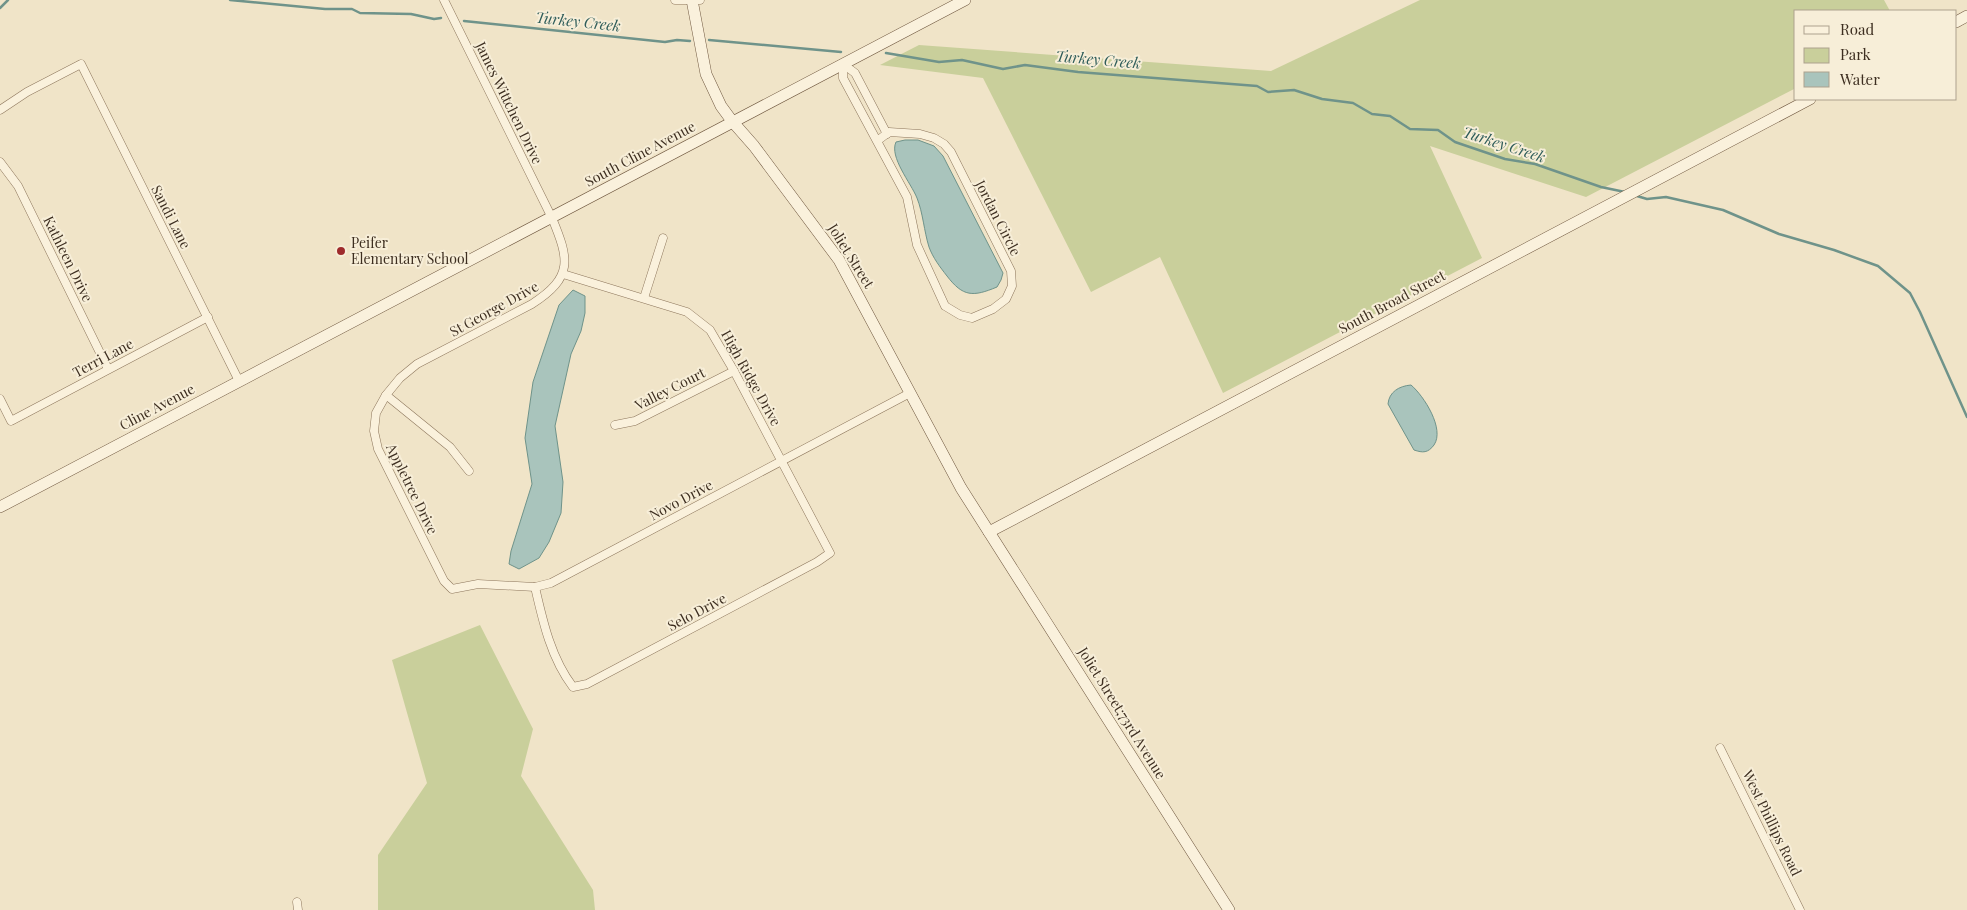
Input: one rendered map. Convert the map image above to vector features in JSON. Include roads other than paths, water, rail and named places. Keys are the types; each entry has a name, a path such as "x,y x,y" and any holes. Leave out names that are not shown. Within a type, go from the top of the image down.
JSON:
{"street":[{"name":"James Wittchen Drive","path":"444,0 552,218"},
{"path":"675,0 695,0"},
{"name":"Joliet Street","path":"695,0 706,74 713,92 732,122 760,153 839,260 961,488 989,532"},
{"name":"South Cline Avenue","path":"329,334 552,218 959,1"},
{"name":"Sandi Lane","path":"0,110 27,92 81,64 239,381"},
{"path":"843,64 854,73 887,134 877,141"},
{"name":"Jordan Circle","path":"843,64 843,78 908,197 916,245 945,306 960,316 972,318 993,309 1006,299 1012,286 1011,271 951,152 944,144 927,136 889,132 887,134"},
{"name":"South Broad Street","path":"989,532 1808,100"},
{"name":"Kathleen Drive","path":"0,162 18,186 108,369"},
{"path":"552,218 565,258 563,274"},
{"path":"644,298 663,238"},
{"name":"High Ridge Drive","path":"563,274 687,312 710,330 734,371 830,553"},
{"name":"St George Drive","path":"386,395 400,378 417,364 532,304 550,292 563,274"},
{"name":"Terri Lane","path":"0,399 11,421 208,317"},
{"name":"Cline Avenue","path":"0,507 329,334"},
{"name":"Valley Court","path":"615,424 635,421 734,371"},
{"name":"Novo Drive","path":"452,589 478,584 535,587 551,582 910,393"},
{"path":"386,395 450,447 470,471"},
{"name":"Appletree Drive","path":"386,395 376,413 374,431 378,450 444,581 452,589"},
{"name":"Joliet Street;73rd Avenue","path":"989,532 1229,910"},
{"name":"Selo Drive","path":"535,587 545,630 556,659 574,687 587,684 817,562 830,553"},
{"name":"West Phillips Road","path":"1720,748 1800,910"}],"water":[{"path":"918,140 934,146 943,156 1003,273 997,287 975,293 964,291 953,283 935,259 929,247 917,198 895,155 896,142"},
{"path":"573,290 585,296 585,313 581,331 571,354 555,426 563,482 561,513 549,542 539,558 519,569 509,564 511,551 532,484 525,438 533,382 559,305"},
{"path":"1411,385 1422,397 1432,413 1437,430 1437,438 1434,445 1425,452 1414,450 1388,404 1390,396 1395,390"}],"waterway":[{"name":"Turkey Creek","path":"0,8 8,0"},
{"name":"Turkey Creek","path":"230,0 325,9 352,9 360,13 411,14 434,19 441,18"},
{"name":"Turkey Creek","path":"464,21 665,42 677,40 690,41"},
{"name":"Turkey Creek","path":"709,40 841,52"},
{"name":"Turkey Creek","path":"886,53 939,62 962,60 1003,69 1025,65 1078,72 1257,86 1268,92 1294,90 1322,99 1353,103 1372,114 1390,116 1410,129 1438,130 1455,142 1505,159 1535,164 1601,187 1625,192"},
{"name":"Turkey Creek","path":"1637,196 1647,199 1666,197 1723,210 1779,234 1834,250 1878,266 1910,293 1967,417"}],"place":[{"name":"Peifer Elementary School","path":"341,251"}]}
